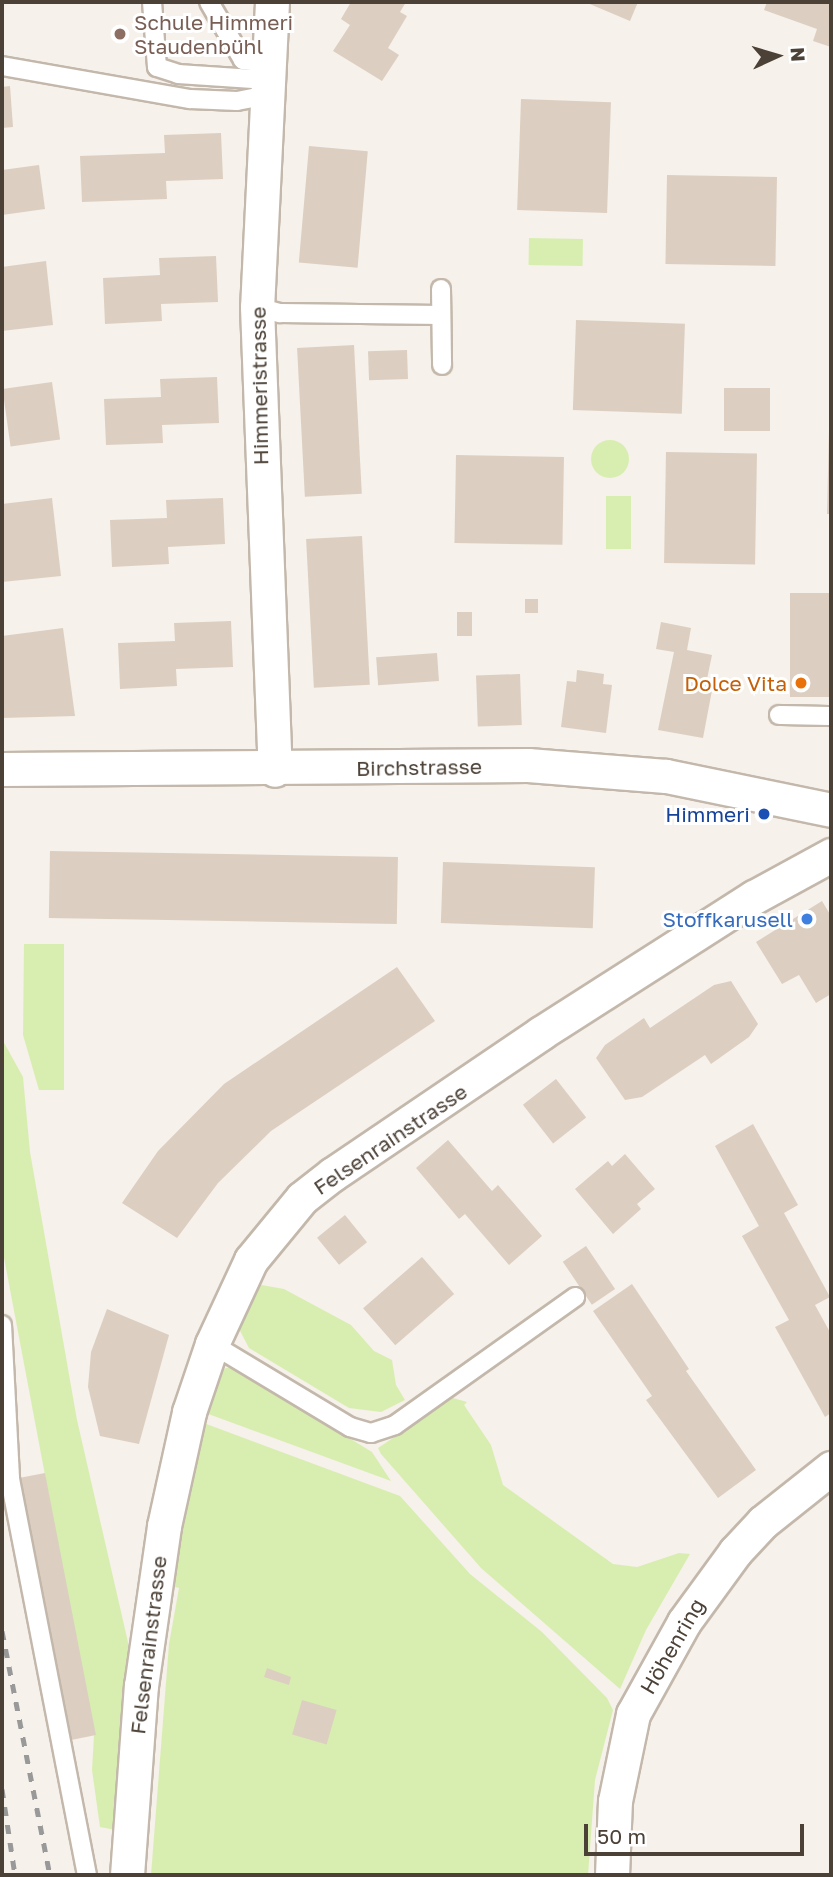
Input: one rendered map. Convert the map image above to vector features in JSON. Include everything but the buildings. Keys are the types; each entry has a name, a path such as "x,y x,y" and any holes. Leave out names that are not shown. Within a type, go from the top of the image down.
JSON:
{"street":[{"name":"Himmeristrasse","path":"272,2 257,307 275,770"},
{"name":"Birchstrasse","path":"2,769 275,770 528,765 666,776 831,810"},
{"name":"Felsenrainstrasse","path":"127,1875 138,1711 163,1526 186,1424 212,1344 241,1276 302,1198 541,1033 754,898 831,855"},
{"name":"Höhenring","path":"612,1875 615,1801 632,1714 684,1622 735,1552 764,1522 831,1468"}],"lane":[{"path":"152,2 157,67 178,74 268,79"},
{"path":"209,2 243,60 268,79"},
{"path":"2,66 190,99 237,100 268,79"},
{"path":"441,289 442,365"},
{"path":"257,307 293,313 441,315"},
{"path":"779,715 831,716"},
{"path":"212,1344 350,1427 371,1433 395,1425 575,1297"},
{"path":"2,1325 10,1479 88,1875"}],"green space":[{"path":"529,238 583,239 583,266 529,265"},
{"path":"610,440 623,446 629,459 623,472 610,478 597,472 591,459 597,446"},
{"path":"606,496 631,496 631,549 606,549"},
{"path":"24,944 64,944 64,1090 39,1090 23,1035"},
{"path":"2,1039 23,1077 30,1152 77,1420 133,1664 116,1830 100,1827 92,1770 94,1735 2,1247"},
{"path":"256,1284 284,1289 351,1325 374,1351 392,1360 396,1385 405,1400 381,1412 349,1408 249,1348 237,1325"},
{"path":"234,1368 372,1452 391,1481 203,1412 220,1371"},
{"path":"453,1398 467,1402 464,1405 491,1445 503,1485 613,1564 637,1567 679,1553 690,1554 646,1630 620,1689 481,1568 381,1454 378,1448"},
{"path":"201,1422 400,1496 470,1574 542,1632 607,1698 613,1710 595,1780 588,1875 151,1875 169,1644 179,1588 169,1585"}],"railway":[{"path":"2,1631 50,1875"},
{"path":"2,1789 15,1875"}],"place":[{"name":"Schule Himmeri Staudenbühl","path":"120,34"},
{"name":"Dolce Vita","path":"801,683"},
{"name":"Himmeri","path":"764,814"},
{"name":"Stoffkarusell","path":"807,919"}]}
